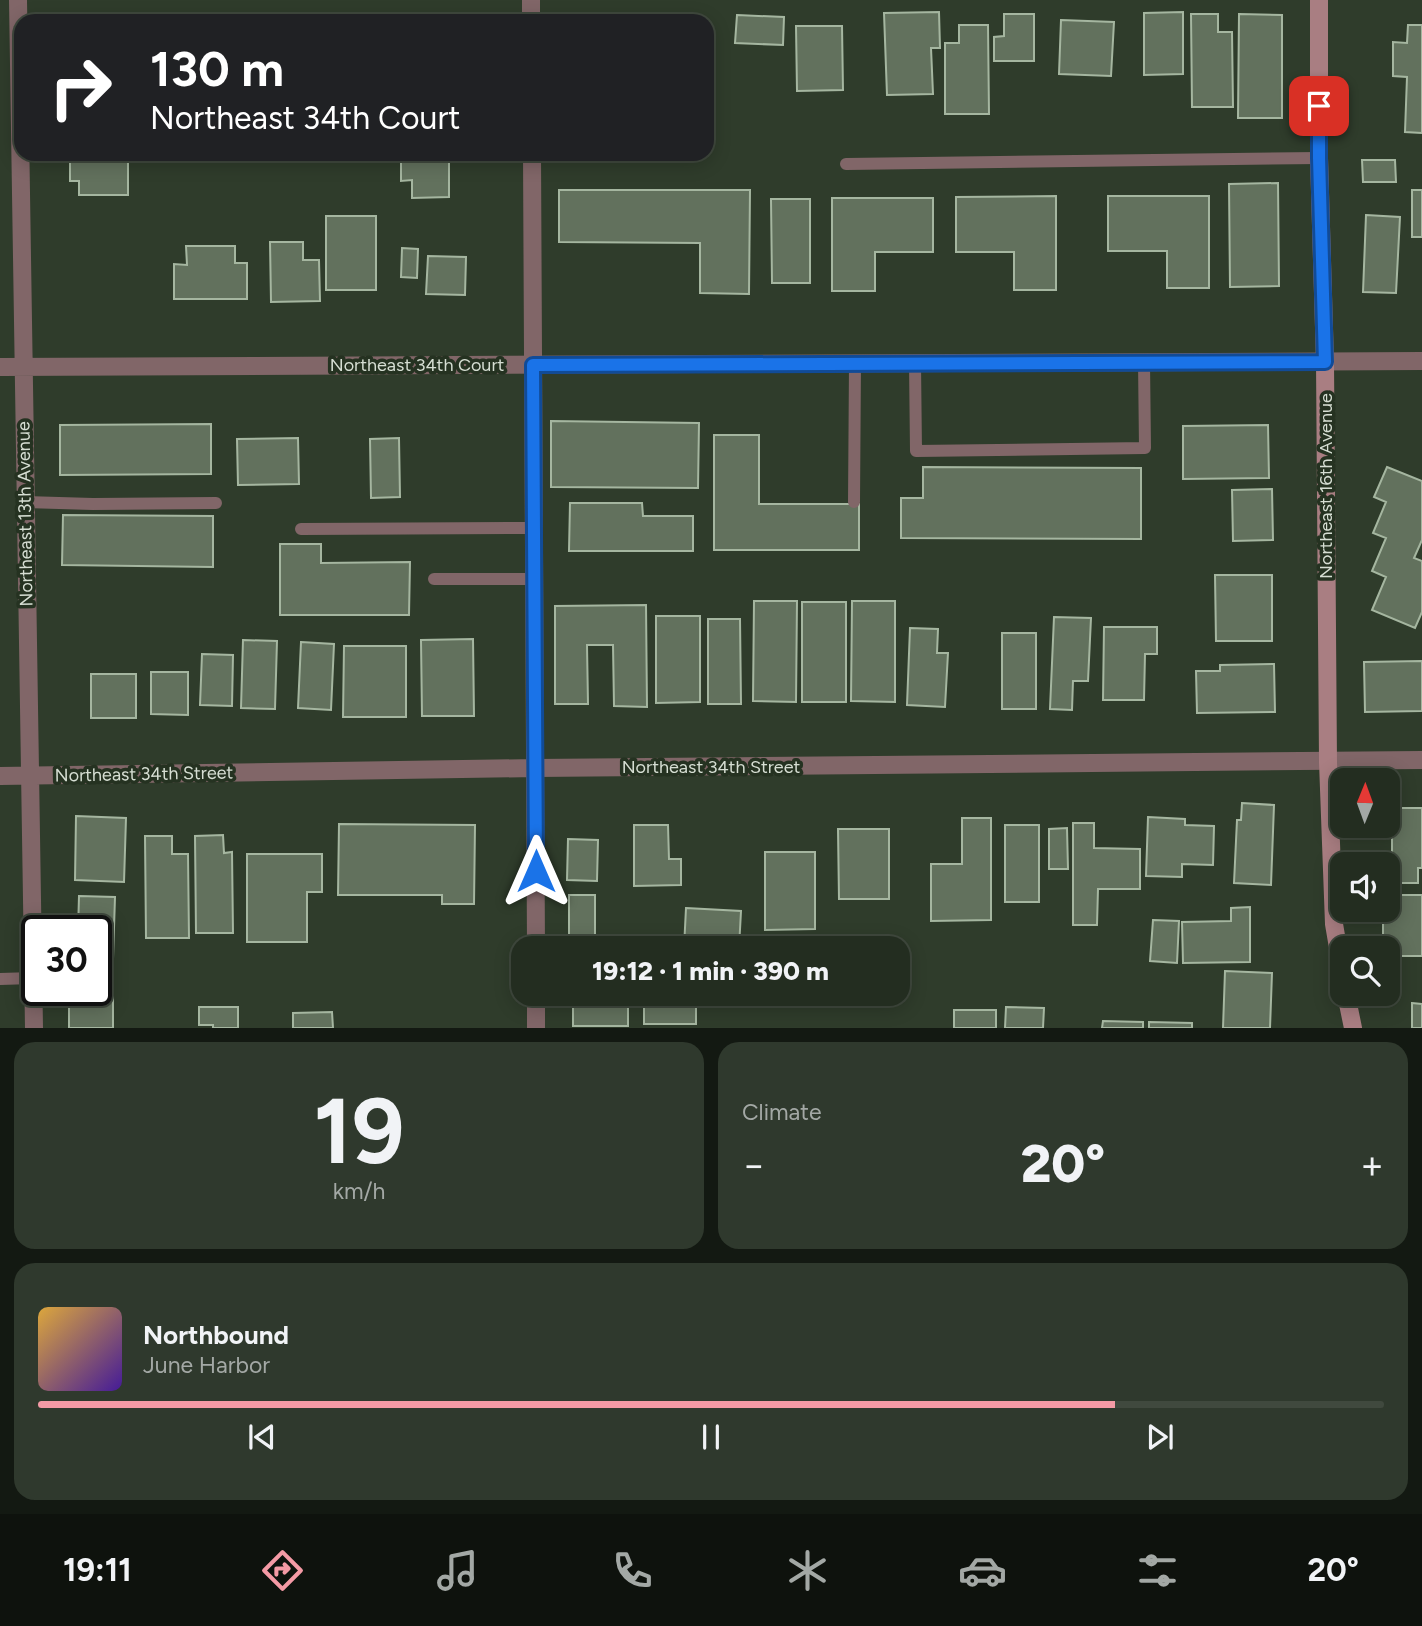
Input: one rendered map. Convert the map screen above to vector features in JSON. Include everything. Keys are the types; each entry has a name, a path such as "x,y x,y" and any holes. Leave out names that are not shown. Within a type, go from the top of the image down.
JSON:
{"street":[{"name":"Northeast 16th Avenue","path":"1319,0 1328,762 1336,936"},
{"name":"Northeast 13th Avenue","path":"20,161 32,915"},
{"path":"532,161 536,936"},
{"name":"Northeast 34th Court","path":"0,367 1422,361"},
{"name":"Northeast 34th Street","path":"0,775 1422,760"},
{"name":"Northeast 13th Avenue","path":"34,1006 34,1027"},
{"path":"536,1006 536,1027"},
{"path":"1349,1006 1353,1027"}],"lane":[{"path":"846,164 1319,158"},
{"path":"915,363 916,451 1145,448 1144,362"},
{"path":"854,502 855,363"},
{"path":"25,502 216,503"},
{"path":"301,529 534,528"},
{"path":"434,579 534,579"},
{"path":"0,979 21,978"}],"building":[{"path":"939,12 940,48 931,48 933,94 887,95 884,13"},
{"path":"1183,12 1183,74 1144,75 1144,13"},
{"path":"1004,14 1034,14 1034,61 994,61 994,37 1004,36"},
{"path":"1191,14 1218,14 1218,32 1232,32 1233,107 1192,107"},
{"path":"1239,14 1282,15 1282,118 1238,118"},
{"path":"737,15 784,17 783,45 735,43"},
{"path":"1061,20 1114,22 1111,76 1059,74"},
{"path":"959,25 988,25 989,114 945,114 945,43 959,43"},
{"path":"1408,25 1422,25 1422,133 1405,132 1407,77 1393,76 1393,42 1407,43"},
{"path":"796,26 842,26 843,90 797,91"},
{"path":"1362,160 1395,160 1396,182 1363,182"},
{"path":"70,161 128,161 128,195 79,195 79,181 70,181"},
{"path":"401,161 449,161 449,197 412,198 412,180 401,181"},
{"path":"1278,183 1279,286 1230,287 1229,184"},
{"path":"559,190 750,190 749,294 700,293 700,243 559,242"},
{"path":"1412,190 1422,190 1422,237 1412,237"},
{"path":"1056,196 1056,290 1014,290 1014,252 956,252 956,197"},
{"path":"1108,196 1209,196 1209,288 1167,288 1167,251 1108,251"},
{"path":"832,198 933,198 933,252 875,252 875,291 832,291"},
{"path":"771,199 810,199 810,283 772,283"},
{"path":"1366,215 1400,217 1396,293 1363,292"},
{"path":"326,216 376,216 376,290 326,290"},
{"path":"270,242 303,242 303,260 319,260 320,301 271,302"},
{"path":"186,246 235,246 235,263 247,263 247,299 174,299 174,264 187,265"},
{"path":"402,248 418,249 417,278 401,277"},
{"path":"428,256 466,257 465,295 426,294"},
{"path":"551,421 699,423 698,488 551,487"},
{"path":"211,424 211,474 60,475 60,425"},
{"path":"1268,425 1269,478 1183,479 1183,426"},
{"path":"714,435 759,435 759,504 859,504 859,550 714,550"},
{"path":"298,438 299,484 238,485 237,439"},
{"path":"399,438 400,497 371,498 370,439"},
{"path":"923,467 1141,468 1141,539 901,538 901,498 923,498"},
{"path":"1387,467 1422,481 1422,540 1414,558 1422,561 1422,612 1415,628 1372,610 1386,577 1372,571 1386,538 1373,533 1386,502 1374,497"},
{"path":"1272,489 1273,540 1233,541 1232,490"},
{"path":"570,503 642,503 643,516 693,516 693,551 569,551"},
{"path":"63,515 213,516 213,567 62,565"},
{"path":"280,544 321,544 321,563 410,562 409,615 280,615"},
{"path":"1215,575 1272,575 1272,641 1216,641"},
{"path":"754,601 797,601 796,702 753,701"},
{"path":"852,601 895,601 895,702 851,701"},
{"path":"802,602 846,602 846,702 802,702"},
{"path":"646,605 647,707 614,706 613,645 587,645 588,704 555,704 555,606"},
{"path":"656,616 700,616 700,702 656,703"},
{"path":"1054,617 1091,618 1088,681 1073,681 1072,710 1050,709"},
{"path":"708,619 740,619 741,704 708,704"},
{"path":"1104,627 1157,627 1157,654 1145,654 1144,700 1103,700"},
{"path":"910,628 938,629 937,653 948,653 945,707 907,705"},
{"path":"1002,633 1036,633 1036,709 1002,709"},
{"path":"473,639 474,716 422,716 421,640"},
{"path":"243,640 277,641 275,709 241,708"},
{"path":"301,642 334,644 331,710 298,708"},
{"path":"344,646 406,646 406,717 343,717"},
{"path":"202,654 233,655 232,706 200,705"},
{"path":"1422,661 1422,711 1365,712 1364,662"},
{"path":"1274,664 1275,712 1197,713 1196,671 1220,671 1220,665"},
{"path":"151,672 188,672 188,715 151,714"},
{"path":"91,674 136,674 136,718 91,718"},
{"path":"1242,803 1274,805 1271,885 1234,883 1237,820 1241,820"},
{"path":"1400,808 1422,808 1422,868 1418,868 1418,883 1400,883 1400,852 1392,852 1392,838 1400,838"},
{"path":"76,816 126,818 124,882 75,880"},
{"path":"1148,817 1185,819 1185,825 1214,826 1213,865 1182,864 1182,877 1146,876"},
{"path":"962,818 991,818 991,920 931,921 931,864 962,864"},
{"path":"1073,823 1094,823 1094,848 1140,849 1140,889 1098,889 1097,925 1073,925"},
{"path":"339,824 475,825 474,904 442,904 442,895 338,895"},
{"path":"634,825 668,825 669,859 681,859 681,885 634,886"},
{"path":"1005,825 1039,825 1039,902 1005,902"},
{"path":"1067,828 1068,869 1049,869 1049,829"},
{"path":"838,829 889,829 889,899 839,899"},
{"path":"223,835 224,853 232,852 233,933 196,933 195,836"},
{"path":"145,836 172,836 172,854 188,854 189,938 146,938"},
{"path":"568,839 598,840 597,881 567,880"},
{"path":"765,852 815,852 815,929 765,930"},
{"path":"247,854 322,854 322,892 307,892 307,942 247,942"},
{"path":"569,895 595,895 595,936 569,936"},
{"path":"1400,895 1422,895 1422,956 1400,956 1400,936 1383,936 1383,922 1400,922"},
{"path":"79,896 115,897 113,959 112,915 78,915"},
{"path":"1250,907 1250,962 1183,963 1182,922 1231,921 1231,908"},
{"path":"686,908 741,911 740,936 685,936"},
{"path":"1153,920 1179,921 1177,963 1150,961"},
{"path":"1225,971 1272,973 1270,1028 1223,1028"},
{"path":"113,990 113,1028 69,1028 69,1006 112,1006"},
{"path":"1412,1003 1422,1004 1422,1028 1412,1028"},
{"path":"573,1006 628,1006 628,1026 573,1026"},
{"path":"644,1006 696,1006 696,1024 644,1024"},
{"path":"199,1007 238,1007 238,1028 199,1025"},
{"path":"1006,1007 1044,1008 1043,1028 1005,1028"},
{"path":"954,1010 996,1010 996,1028 954,1028"},
{"path":"332,1012 333,1028 293,1028 293,1013"},
{"path":"1103,1021 1143,1022 1143,1028 1102,1028"},
{"path":"1149,1022 1192,1023 1192,1028 1149,1028"}],"route":[{"path":"536,871 533,365 1325,362 1319,106"}]}
